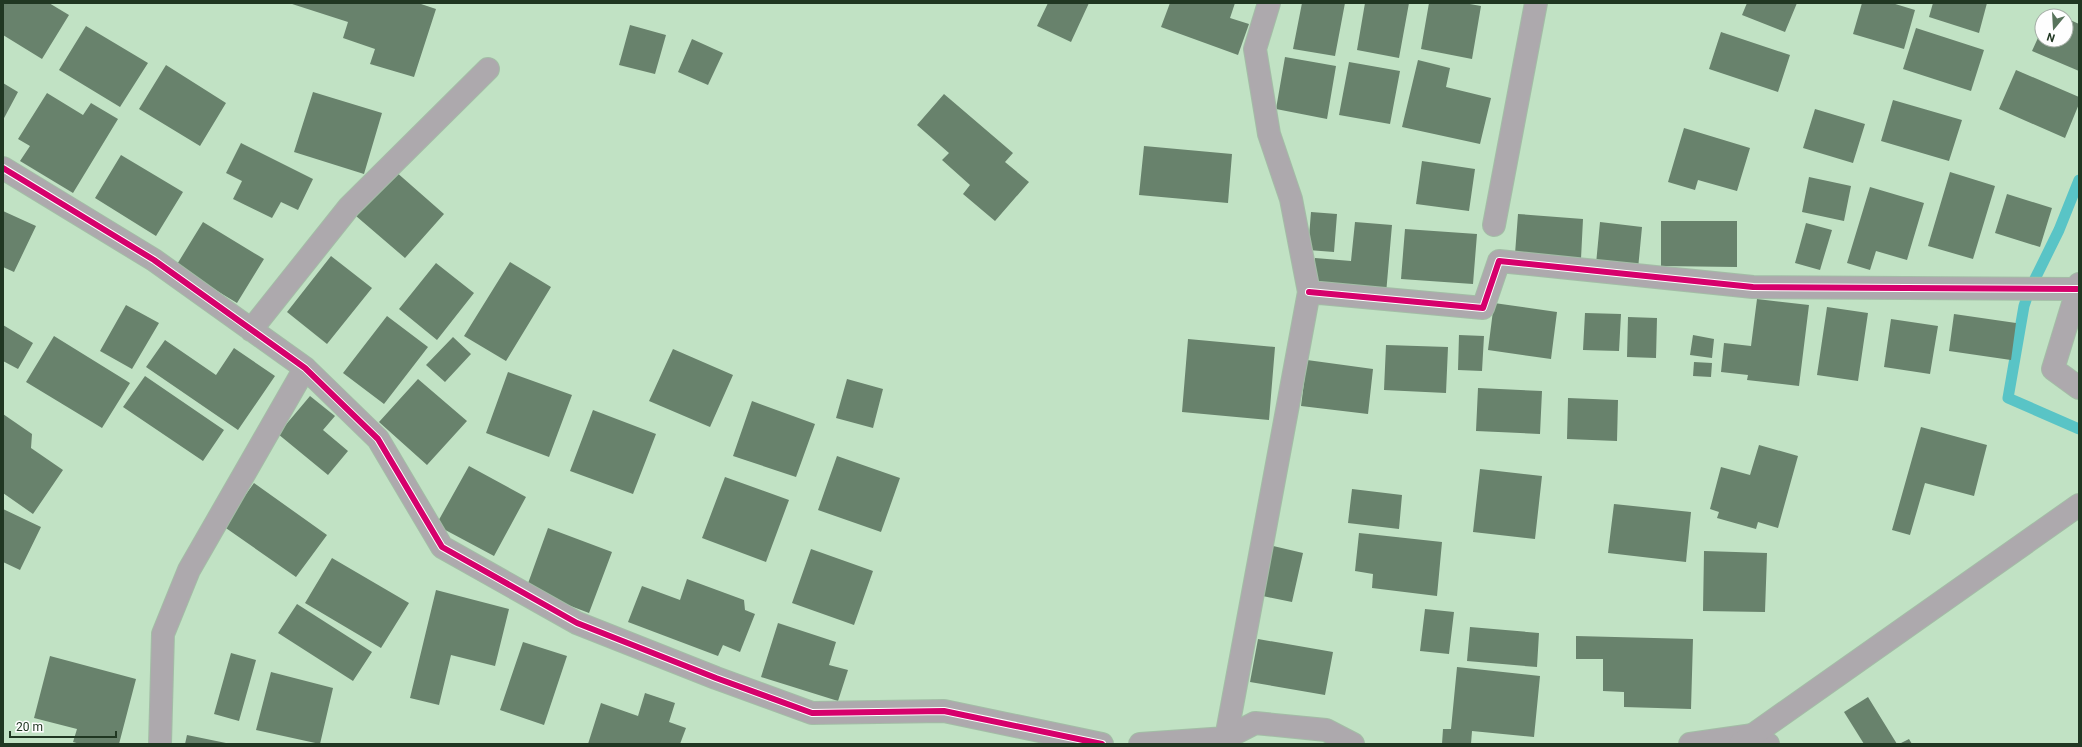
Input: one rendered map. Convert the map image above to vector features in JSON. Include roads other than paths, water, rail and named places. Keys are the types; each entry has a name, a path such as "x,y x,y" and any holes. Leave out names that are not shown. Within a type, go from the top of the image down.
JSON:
{"street":[{"path":"1226,738 1309,292 1291,199 1269,134 1255,49 1270,3"},
{"path":"1494,225 1536,3"},
{"path":"250,330 349,206 488,69"},
{"path":"3,168 154,260 250,330 306,368 378,439 442,547 577,623 716,678 812,713 944,711 1102,744"},
{"path":"1309,292 1483,308 1500,262 1753,287 2078,286 2053,369 2079,388"},
{"path":"160,744 163,634 189,570 306,368"},
{"path":"1690,744 1754,741 2079,505"},
{"path":"1140,744 1226,738 1254,724 1326,730 1353,744"}],"waterway":[{"path":"2079,180 2059,230 2029,291 2024,306 2008,398 2079,429"}]}
